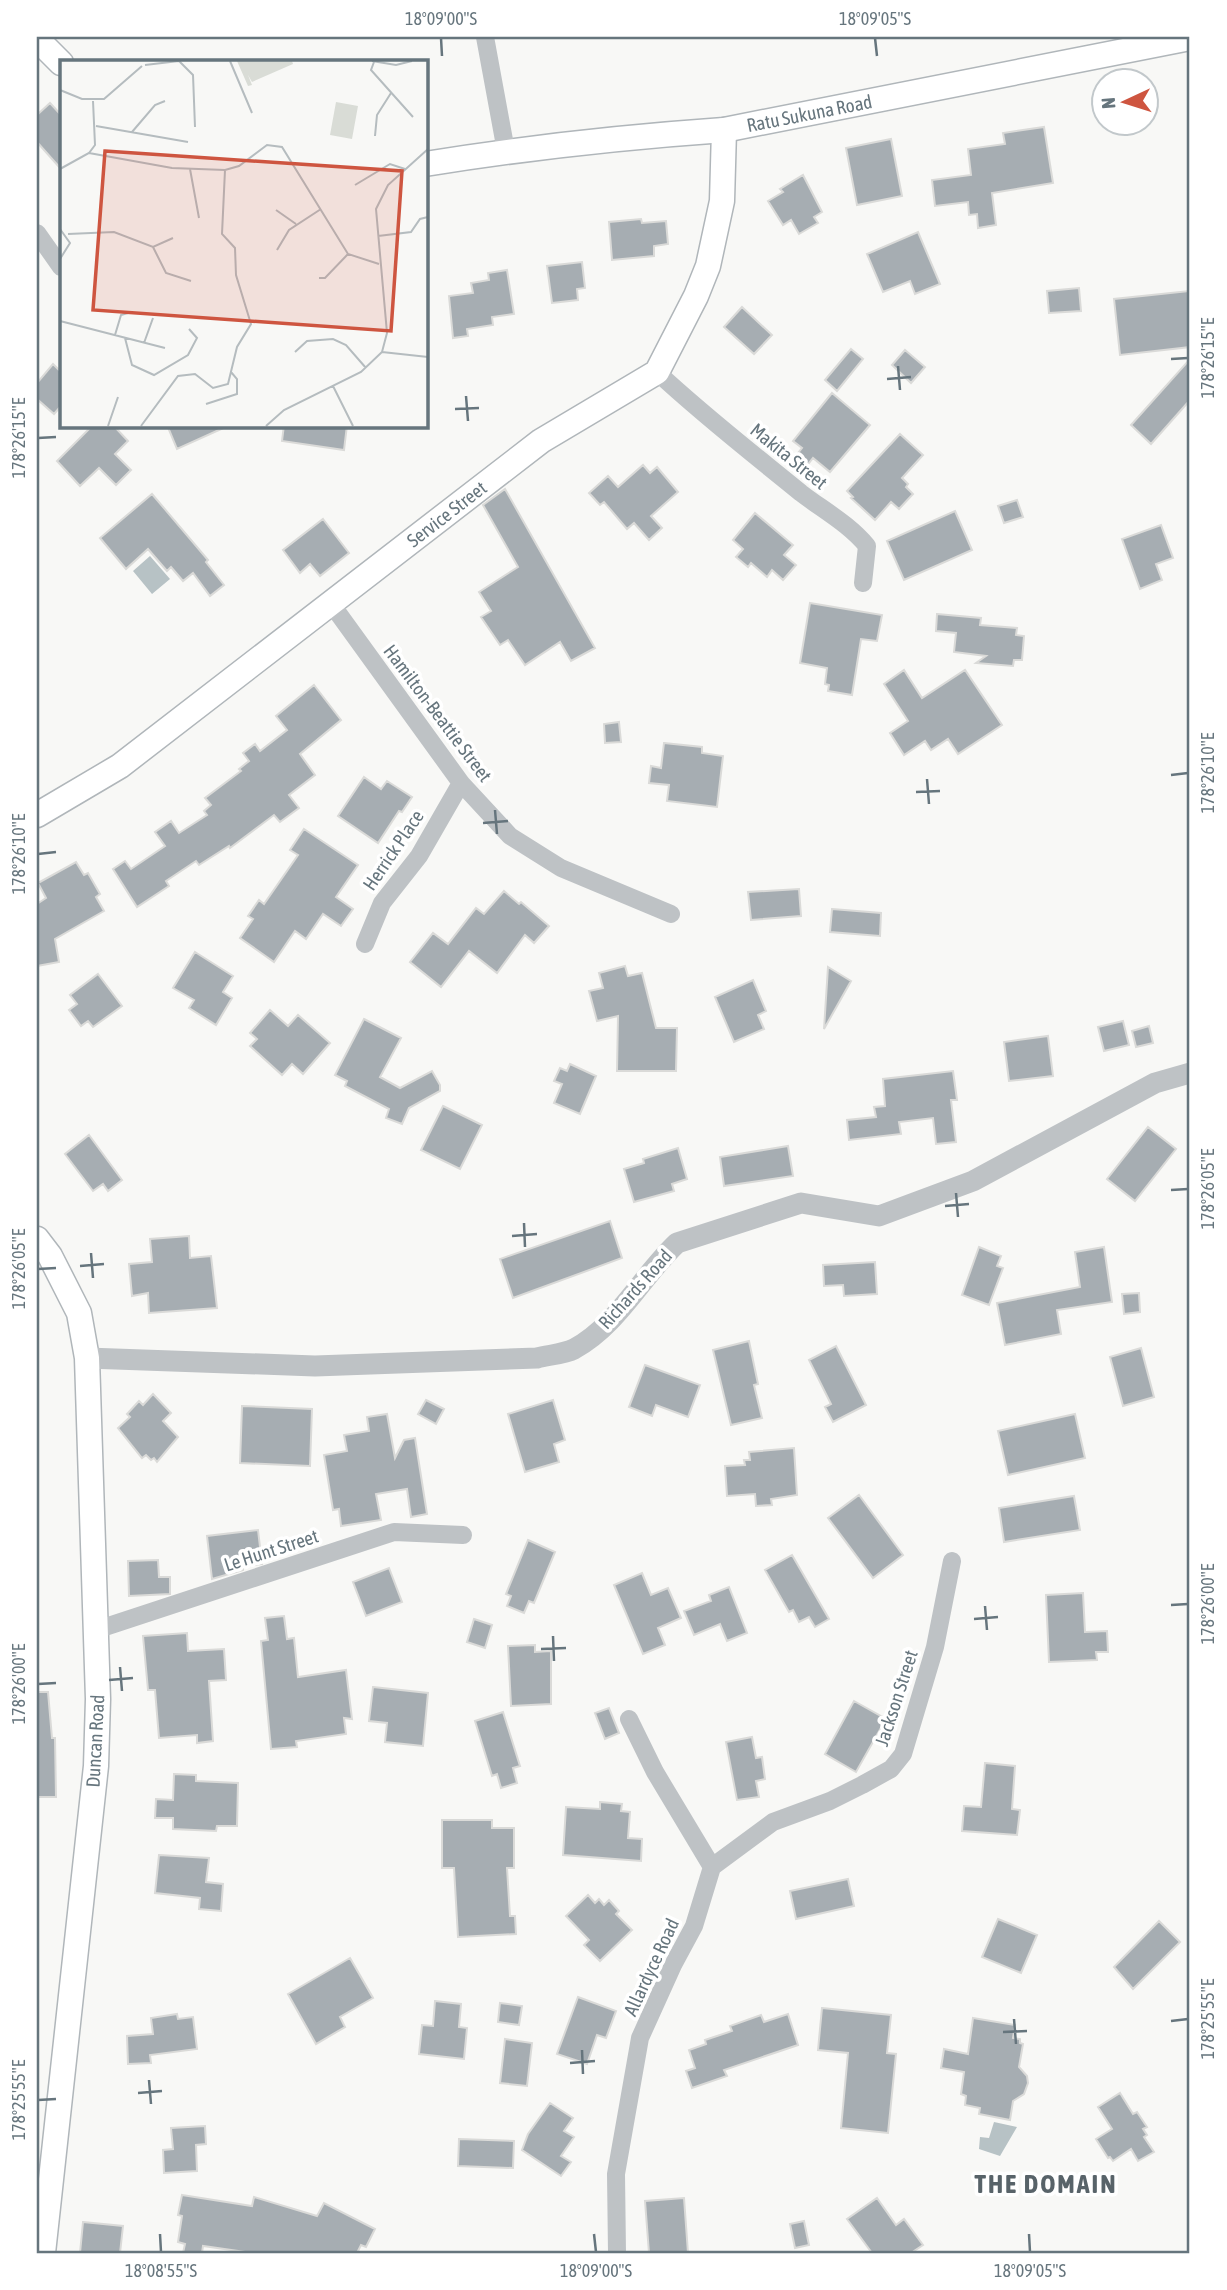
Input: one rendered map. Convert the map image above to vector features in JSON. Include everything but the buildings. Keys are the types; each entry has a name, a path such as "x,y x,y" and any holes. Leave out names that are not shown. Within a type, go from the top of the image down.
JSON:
{"main road":[{"name":"Ratu Sukuna Road","path":"427,164 506,151 724,131 1190,38"},
{"path":"37,40 60,62"},
{"path":"657,372 696,296 708,266 722,201 724,131"},
{"name":"Service Street","path":"37,815 120,766 541,441 657,372"},
{"name":"Duncan Road","path":"37,1238 50,1256 79,1313 87,1359 98,1699 96,1766 43,2253"}],"street":[{"path":"485,37 506,151"},
{"path":"37,233 60,266"},
{"name":"Makita Street","path":"657,372 698,411 820,508 856,532 867,546 863,583"},
{"name":"Hamilton-Beattie Street","path":"330,602 461,783 510,836 561,868 671,914"},
{"name":"Herrick Place","path":"365,944 382,903 419,856 461,783"},
{"name":"Richards Road","path":"87,1359 315,1366 537,1358 572,1350 603,1328 662,1257 677,1243 801,1203 879,1216 973,1181 1155,1083 1190,1073"},
{"name":"Le Hunt Street","path":"96,1630 394,1532 463,1535"},
{"name":"Jackson Street","path":"712,1867 773,1822 830,1801 862,1785 891,1769 903,1754 935,1647 952,1561"},
{"path":"629,1719 655,1772 712,1867"},
{"name":"Allardyce Road","path":"617,2253 617,2174 640,2039 673,1965 694,1926 712,1867"}],"shaded area":[{"path":"150,556 170,579 152,594 133,571"},
{"path":"994,2122 1017,2127 1000,2156 979,2149 980,2137 989,2138"}],"district":[{"name":"THE DOMAIN","path":"1046,2184"}]}
